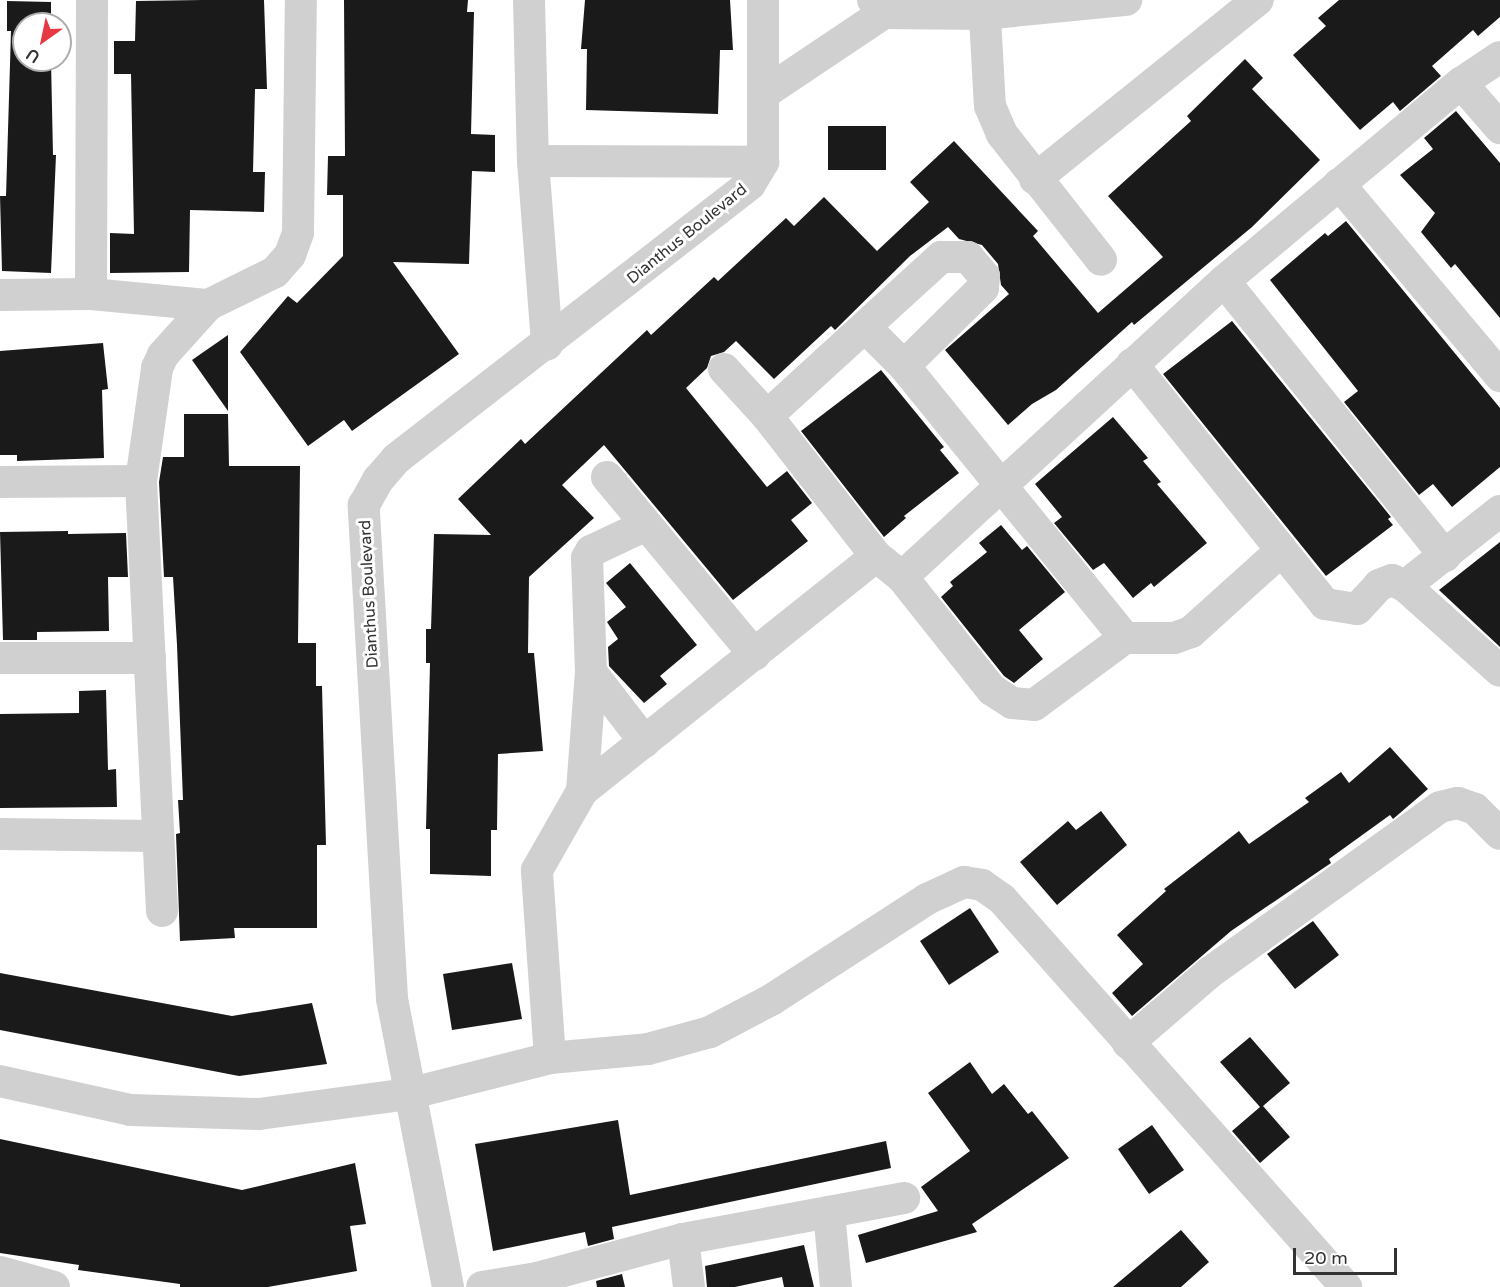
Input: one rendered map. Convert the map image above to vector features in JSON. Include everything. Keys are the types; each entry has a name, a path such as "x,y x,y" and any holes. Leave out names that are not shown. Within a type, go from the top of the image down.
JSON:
{"street":[{"path":"91,294 92,0"},
{"path":"162,911 155,836 150,658 141,481 157,368 163,355 208,305 275,272 290,255 298,234 301,0"},
{"path":"528,0 533,161 547,344"},
{"path":"763,0 763,162"},
{"path":"763,94 879,6 983,7 1126,0"},
{"path":"1035,179 1258,0"},
{"path":"983,7 990,106 1002,134 1035,179 1101,260"},
{"path":"902,577 1224,281 1461,83 1500,57"},
{"path":"1461,83 1500,128"},
{"name":"Dianthus Boulevard","path":"533,161 763,162"},
{"name":"Dianthus Boulevard","path":"448,1287 408,1094 392,999 386,928 364,505 378,480 396,459 726,206 750,184 763,162"},
{"path":"1339,184 1500,376"},
{"path":"767,416 866,328 941,257 968,256 984,276 983,288 903,366"},
{"path":"1224,281 1445,556"},
{"path":"0,295 91,294 208,305"},
{"path":"866,328 903,366 1125,638"},
{"path":"1132,364 1280,552 1325,604 1343,610 1357,609 1384,581 1405,586 1500,671"},
{"path":"724,369 767,416 876,556 902,577 992,690 1012,702 1034,705 1125,638 1174,638 1191,632 1280,552"},
{"path":"607,477 755,655"},
{"path":"0,482 141,481"},
{"path":"1405,586 1500,511"},
{"path":"582,791 591,672 587,558 591,551 646,525"},
{"path":"550,1058 540,940 537,870 582,791 876,556"},
{"path":"0,658 150,658"},
{"path":"591,672 645,742"},
{"path":"1128,1043 1209,973 1440,807 1458,803 1475,809 1500,834"},
{"path":"0,834 155,836"},
{"path":"0,1081 131,1110 184,1114 259,1114 408,1094 550,1058 648,1048 710,1032 771,1000 927,899 964,882 982,885 1002,899 1346,1287"},
{"path":"482,1287 538,1282 683,1239 904,1198"},
{"path":"829,1212 836,1287"},
{"path":"683,1239 689,1287"},
{"path":"0,1272 54,1287"}],"building":[{"path":"264,0 267,89 255,89 253,172 265,172 264,212 190,210 189,272 110,273 110,233 134,234 131,74 114,74 114,41 135,41 136,1"},
{"path":"344,0 468,0 467,12 474,12 471,134 495,135 495,172 472,171 469,264 393,262 459,354 352,431 344,420 308,446 240,352 288,296 297,303 343,256 343,195 327,195 328,156 345,156"},
{"path":"585,0 730,0 733,50 720,50 718,114 586,110 587,49 581,49"},
{"path":"1339,0 1500,0 1500,17 1478,36 1473,30 1432,66 1441,76 1400,111 1393,102 1360,130 1293,55 1326,26 1318,18"},
{"path":"7,1 51,2 51,12 12,12 12,72 51,72 53,155 56,155 51,273 2,271 0,196 6,196 11,31 7,31"},
{"path":"1245,59 1263,78 1252,89 1320,160 1252,227 1134,325 1132,322 1056,390 1032,404 1008,425 945,350 1009,294 1001,285 998,264 982,245 959,239 948,227 910,256 835,330 831,326 774,379 736,341 724,352 711,356 707,368 686,388 767,487 787,471 812,503 791,520 808,541 733,600 604,445 562,485 594,518 529,577 528,653 534,653 543,751 498,754 497,830 491,830 491,876 430,874 430,829 426,829 430,663 426,663 426,629 431,629 434,534 491,535 458,499 521,439 525,444 647,330 651,335 714,277 718,281 786,218 794,226 824,197 877,251 929,202 910,182 954,141 1038,231 1033,236 1098,313 1163,257 1108,196 1191,121 1187,116"},
{"path":"1456,111 1500,163 1500,318 1455,264 1451,268 1421,232 1435,213 1400,175 1433,149 1424,138"},
{"path":"828,126 886,126 886,170 828,170"},
{"path":"1346,221 1500,408 1500,467 1452,507 1433,484 1419,495 1344,402 1358,391 1270,280 1325,233 1328,236"},
{"path":"1232,321 1391,517 1388,519 1393,525 1326,576 1163,374"},
{"path":"228,335 228,411 192,360"},
{"path":"103,343 108,389 102,390 104,458 17,461 17,455 0,455 0,351"},
{"path":"881,370 944,447 940,450 959,473 904,516 906,518 884,537 801,431"},
{"path":"184,414 228,414 229,466 300,466 298,643 316,643 316,686 322,686 326,845 317,845 317,928 234,928 235,938 180,941 176,834 180,833 178,800 183,800 177,645 173,577 164,577 159,482 163,457 184,457"},
{"path":"1113,417 1148,458 1143,461 1161,482 1157,484 1207,543 1154,587 1151,583 1133,598 1104,563 1093,570 1054,523 1062,517 1035,484"},
{"path":"1001,525 1022,550 1027,546 1065,592 1019,630 1043,659 1014,683 1004,676 941,597 953,586 950,582 987,552 979,543"},
{"path":"68,531 68,534 126,533 128,577 108,577 109,631 37,632 37,640 3,640 0,532"},
{"path":"1500,542 1500,647 1439,590"},
{"path":"630,563 697,645 660,676 667,684 644,703 609,666 608,647 618,639 607,622 626,607 606,583"},
{"path":"106,690 108,770 116,769 117,807 0,808 0,714 79,713 79,691"},
{"path":"1390,747 1428,789 1393,819 1390,815 1329,859 1331,863 1231,931 1132,1016 1112,993 1143,964 1117,935 1166,891 1164,889 1239,831 1249,844 1309,802 1305,798 1341,772 1349,783"},
{"path":"1101,811 1127,845 1057,905 1020,862 1068,821 1076,830"},
{"path":"970,908 999,952 949,985 920,941"},
{"path":"1313,921 1339,955 1295,989 1267,954"},
{"path":"512,963 522,1019 452,1030 443,974"},
{"path":"0,973 232,1016 312,1003 327,1064 239,1076 0,1030"},
{"path":"1250,1037 1290,1083 1263,1106 1290,1137 1260,1163 1232,1131 1260,1107 1220,1062"},
{"path":"970,1062 992,1094 1004,1084 1028,1114 1032,1111 1069,1158 972,1224 977,1232 866,1263 858,1235 938,1211 921,1187 970,1151 928,1093"},
{"path":"618,1120 630,1195 886,1141 891,1168 612,1227 614,1239 588,1246 585,1232 493,1251 475,1144"},
{"path":"1152,1125 1184,1170 1149,1194 1118,1149"},
{"path":"0,1139 242,1190 355,1163 366,1224 350,1226 357,1271 268,1287 180,1287 180,1284 78,1270 79,1265 0,1253"},
{"path":"1181,1230 1209,1262 1181,1287 1113,1287"},
{"path":"804,1245 814,1287 784,1287 782,1277 735,1287 707,1287 705,1266"},
{"path":"622,1274 625,1287 597,1287 596,1281"}]}
